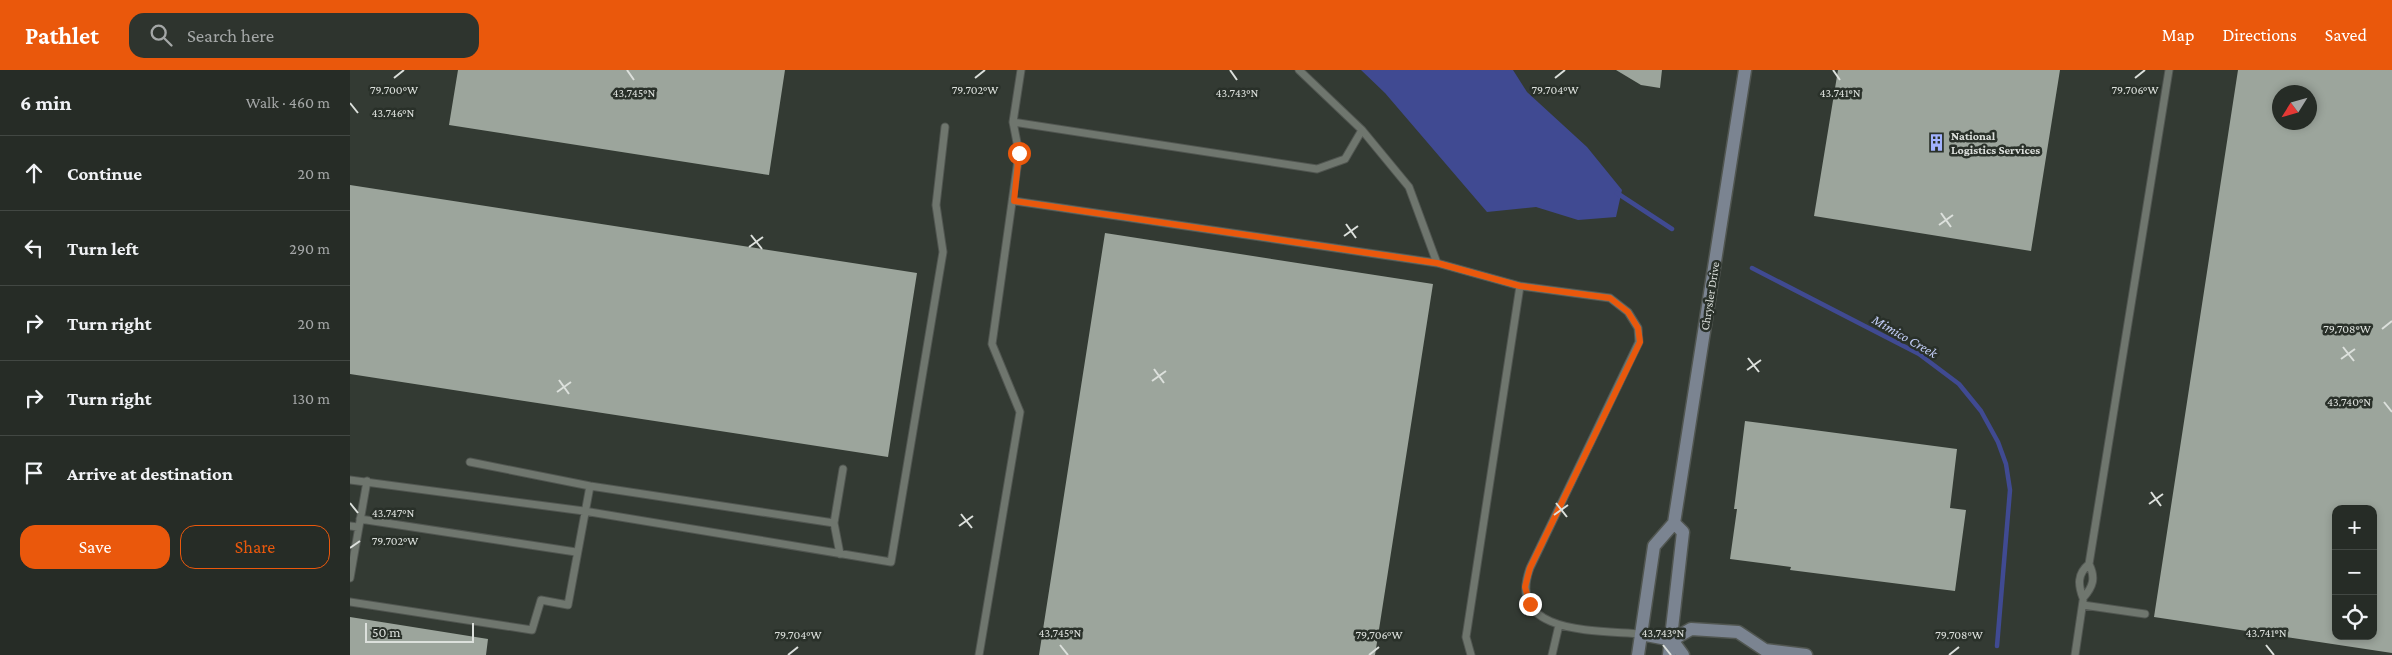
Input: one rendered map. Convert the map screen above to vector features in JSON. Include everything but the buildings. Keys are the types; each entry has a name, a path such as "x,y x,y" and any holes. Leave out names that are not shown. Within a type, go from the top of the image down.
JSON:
{"street":[{"name":"Chrysler Drive","path":"1669,655 1683,532 1674,523 1745,70"},
{"path":"1638,655 1654,546 1674,523"},
{"path":"1672,640 1691,628 1738,632 1759,652 1806,655"},
{"path":"1641,634 1672,640 1684,655"}],"lane":[{"path":"979,655 1020,412 992,344 1014,201 1019,153 1013,122 1021,70"},
{"path":"1299,70 1362,130 1410,187 1437,263"},
{"path":"2083,602 2092,588 2094,574 2089,564 2169,70"},
{"path":"1013,122 1317,169 1345,159 1362,130"},
{"path":"350,480 584,511 890,562 943,252 936,205 945,126"},
{"path":"1014,201 1437,263 1520,286 1610,298 1628,312 1638,328 1640,342 1526,578 1526,594 1535,612 1552,624 1641,634"},
{"path":"1471,655 1466,637 1520,286"},
{"path":"470,462 590,486 834,524"},
{"path":"840,554 834,524 843,469"},
{"path":"350,578 367,482"},
{"path":"350,602 532,630 541,600 568,605 576,552 590,486"},
{"path":"360,519 576,552"},
{"path":"350,526 358,527"},
{"path":"2075,655 2083,602 2079,586 2081,572 2089,564"},
{"path":"2083,602 2145,614"},
{"path":"1552,655 1559,625"}],"water":[{"path":"1361,70 1513,70 1527,92 1587,147 1622,190 1616,217 1578,220 1536,207 1487,212 1385,93"}],"waterway":[{"name":"Mimico Creek","path":"1617,193 1672,229"},
{"name":"Mimico Creek","path":"1752,268 1919,354 1959,384 1981,411 1998,442 2006,464 2010,490 1997,646"}],"place":[{"name":"National Logistics Services","path":"1937,143"}],"route":[{"path":"1019,153 1014,201 1437,263 1520,286 1610,298 1628,312 1638,328 1640,342 1530,568 1525,587 1530,604"}]}
